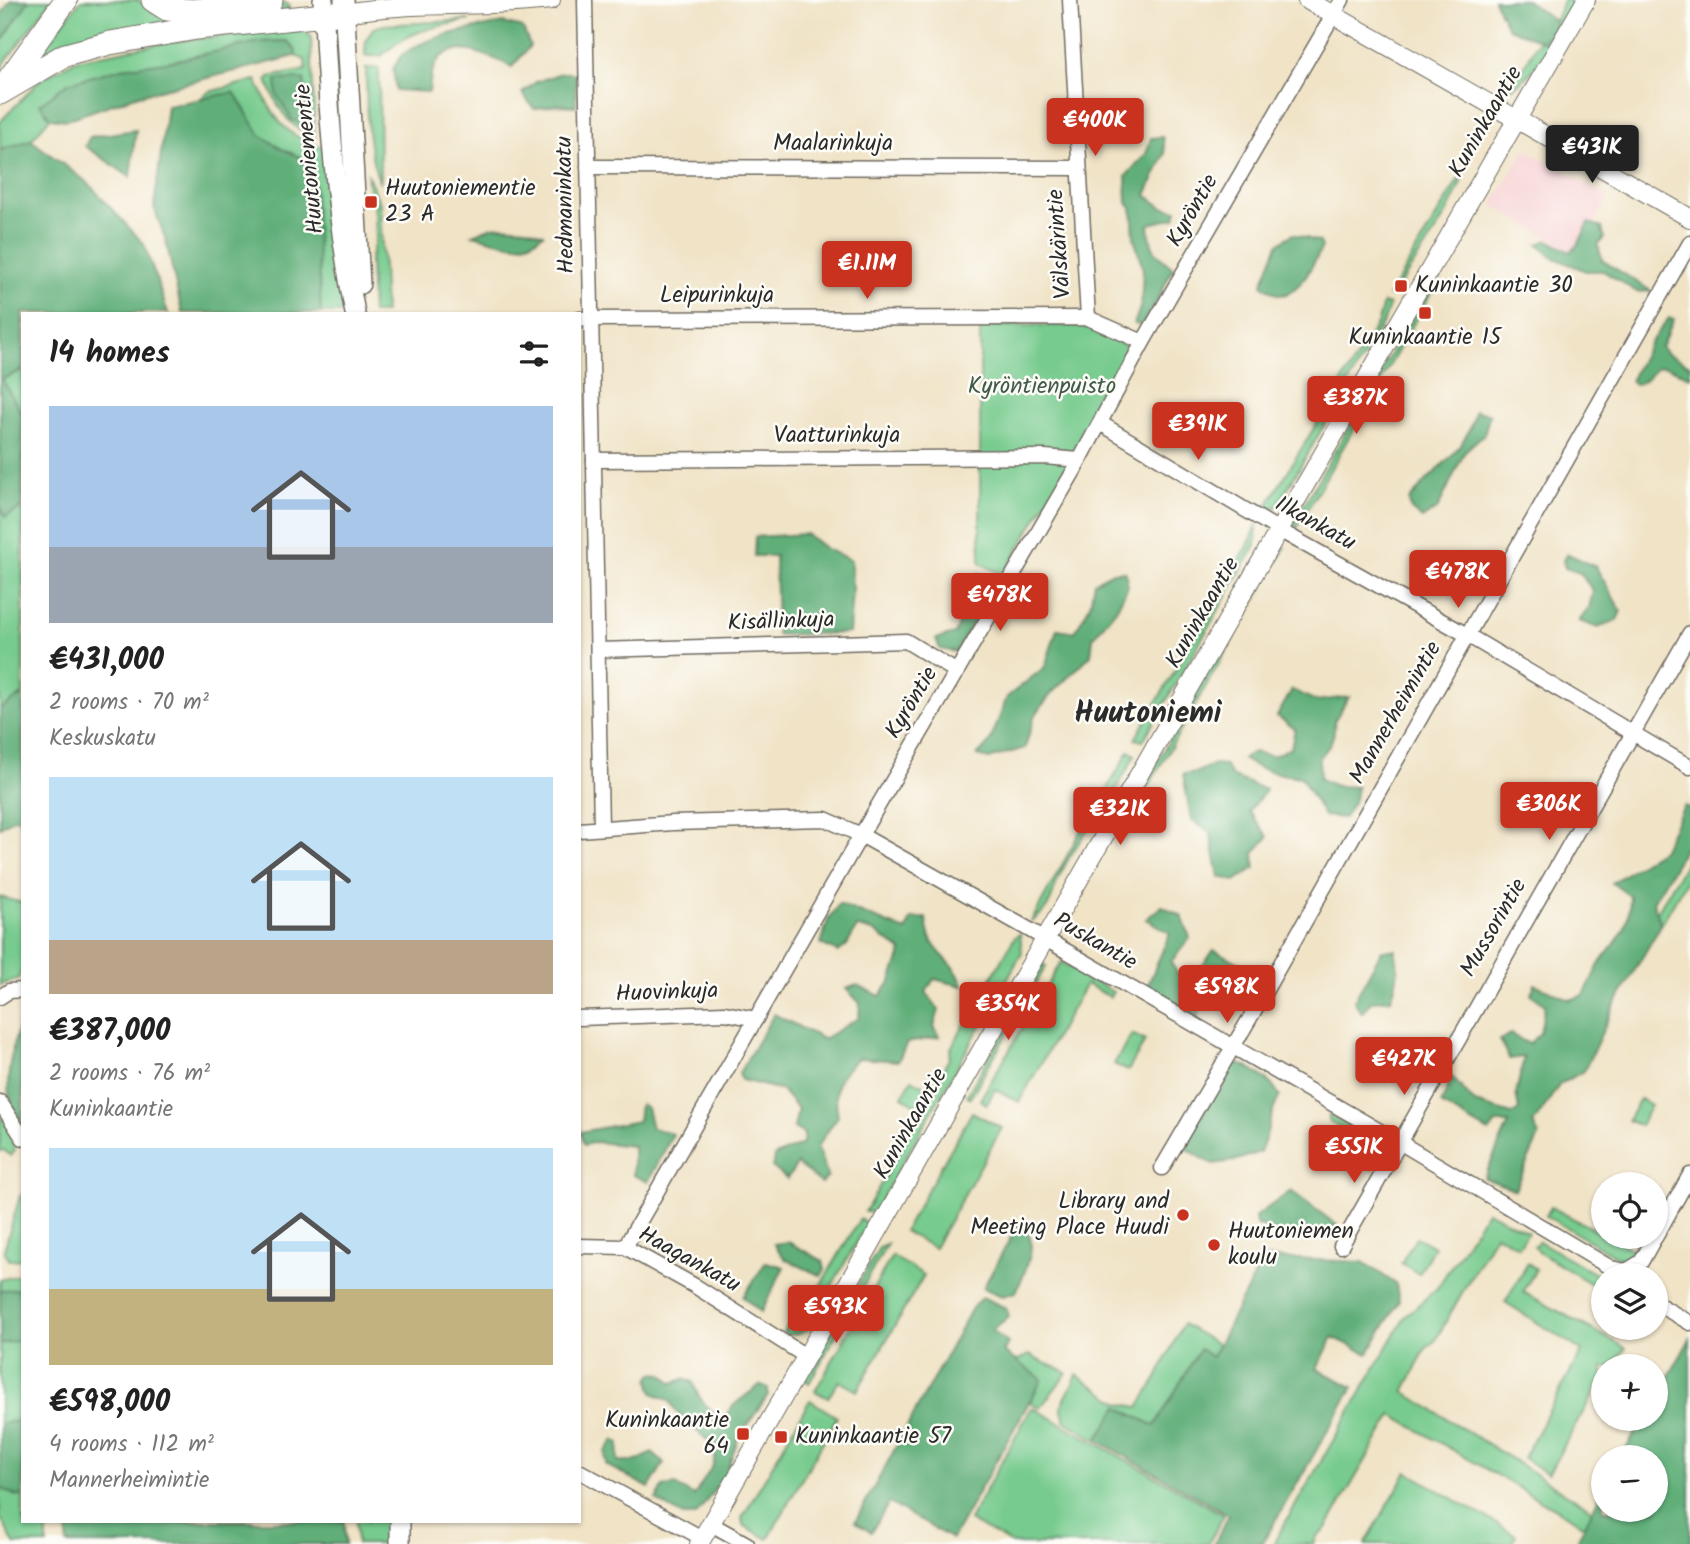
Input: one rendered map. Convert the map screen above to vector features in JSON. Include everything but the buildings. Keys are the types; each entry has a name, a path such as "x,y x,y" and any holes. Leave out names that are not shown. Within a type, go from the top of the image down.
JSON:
{"highway":[{"path":"0,92 66,0"},
{"path":"153,0 167,9 194,11 271,0"},
{"path":"0,92 65,55 110,43 334,7"}],"main road":[{"name":"Huutoniementie","path":"334,7 329,115 343,249 355,312"},
{"name":"Huutoniementie","path":"334,7 361,312"},
{"path":"400,1523 400,1544"}],"street":[{"path":"334,7 511,4 551,0"},
{"name":"Hedmaninkatu","path":"585,0 588,167 585,319 594,460 601,828"},
{"name":"Välskärintie","path":"1070,0 1088,318"},
{"path":"1307,0 1338,7 1532,129 1690,218"},
{"name":"Kuninkaantie","path":"704,1535 1279,530 1586,0"},
{"name":"Kyröntie","path":"625,1247 1338,7"},
{"name":"Maalarinkuja","path":"588,167 1078,168"},
{"name":"Mannerheimintie","path":"1162,1168 1690,243"},
{"name":"Leipurinkuja","path":"585,319 1088,318 1143,342"},
{"name":"Ilkankatu","path":"1100,423 1279,530 1467,635 1690,767"},
{"name":"Vaatturinkuja","path":"594,460 1035,457 1079,460"},
{"name":"Mussorintie","path":"1341,1246 1690,633"},
{"name":"Kisällinkuja","path":"598,650 906,641 957,673"},
{"name":"Puskantie","path":"581,830 673,823 825,819 861,835 1045,939 1399,1142 1603,1263"},
{"path":"0,997 9,991 21,990"},
{"name":"Huovinkuja","path":"581,1018 725,1013 756,1020"},
{"path":"0,1102 21,1135"},
{"path":"1668,1213 1690,1175"},
{"name":"Haagankatu","path":"581,1246 625,1247 695,1286 807,1357"},
{"path":"1668,1310 1690,1322"},
{"path":"581,1472 704,1535 747,1544"}],"shaded area":[{"path":"1525,149 1609,197 1577,254 1492,205"}],"green space":[{"path":"11,0 29,0 0,44 0,16"},
{"path":"29,0 51,0 0,69 0,44"},
{"path":"81,0 138,0 155,13 174,18 286,3 290,8 34,60"},
{"path":"1494,0 1526,0 1555,21 1554,29 1542,41 1508,28"},
{"path":"1563,0 1576,0 1548,49 1521,82 1512,88 1506,85 1514,84 1539,40 1543,41 1550,31"},
{"path":"470,20 412,35 381,56 365,56 366,40 373,28"},
{"path":"503,23 523,28 530,46 512,67 480,54 457,50 439,59 432,73 429,92 396,90 393,69 402,55 412,48 451,34"},
{"path":"278,30 305,30 311,37 315,136 298,128 284,115 267,80 269,77 306,70 305,60 296,56 296,51 287,41 259,42 173,61 122,68 68,83 41,104 50,118 31,140 0,150 0,122 40,80 76,60 161,43"},
{"path":"287,41 296,51 296,56 139,95 66,120 50,118 40,104 68,83 122,68 173,61 259,42"},
{"path":"366,68 379,68 380,183 369,141"},
{"path":"561,73 575,73 576,106 555,105 534,109 522,93 536,82"},
{"path":"304,79 309,126 292,120 277,95 276,80"},
{"path":"256,80 274,114 288,130 323,147 346,312 321,312 313,163 282,149 260,135 234,92 198,100 209,92"},
{"path":"234,92 260,135 282,149 313,163 321,312 182,312 166,241 154,207 167,106"},
{"path":"136,130 130,177 85,146 90,137"},
{"path":"1163,137 1165,154 1146,195 1162,207 1177,210 1175,218 1149,224 1154,250 1173,268 1142,325 1134,324 1141,305 1143,270 1134,237 1132,208 1127,203 1126,176 1146,154 1151,138"},
{"path":"31,140 88,183 144,244 168,312 21,312 21,371 2,379 21,412 21,508 5,517 0,506 0,150"},
{"path":"367,173 380,204 385,312 372,312 370,260 376,238 374,197 369,193"},
{"path":"1464,174 1441,222 1392,296 1389,296 1461,175"},
{"path":"1481,197 1484,200 1297,528 1294,522"},
{"path":"1589,223 1602,227 1604,238 1598,245 1602,260 1651,291 1637,292 1603,271 1586,271 1552,257 1538,244 1548,240 1570,252 1577,246"},
{"path":"491,227 526,228 543,234 535,240 518,245 473,235"},
{"path":"1293,234 1320,242 1322,247 1298,286 1284,295 1277,294 1262,284 1278,244"},
{"path":"1383,303 1389,305 1384,321 1277,507 1265,509 1378,322"},
{"path":"1669,318 1674,319 1661,347 1667,354 1690,365 1690,377 1669,367 1660,367 1635,385 1630,381 1649,344"},
{"name":"Kyröntienpuisto","path":"1090,325 1127,347 1129,352 1081,443 1003,575 980,563 980,326"},
{"path":"21,371 21,412 2,379"},
{"path":"1475,411 1490,414 1484,434 1465,451 1438,508 1422,519 1411,510 1409,501 1457,450 1471,426"},
{"path":"0,506 6,517 21,508 21,695 0,709"},
{"path":"1257,525 1256,545 1143,741 1135,739 1247,548"},
{"path":"806,534 826,549 851,560 849,633 777,635 775,556 754,556 755,537"},
{"path":"1285,548 1132,815 1129,815 1277,551"},
{"path":"1568,554 1596,567 1621,611 1617,620 1598,628 1579,621 1589,608 1593,591 1580,573 1565,568 1563,560"},
{"path":"1125,571 1128,586 1117,608 1093,638 1091,655 1051,694 1034,717 1025,748 989,759 977,756 990,742 1007,697 1045,667 1057,629 1075,632 1090,605 1094,582 1113,572"},
{"path":"979,573 995,584 956,652 940,649 936,639 955,634"},
{"path":"1292,690 1316,701 1349,697 1334,721 1331,741 1319,758 1320,779 1336,786 1357,787 1355,799 1344,818 1324,816 1301,777 1270,771 1243,759 1253,752 1273,756 1291,748 1295,729 1277,716"},
{"path":"21,695 21,823 16,817 0,827 0,709"},
{"path":"1129,751 1135,755 1117,788 1095,819 1091,817"},
{"path":"1214,764 1225,765 1231,776 1266,790 1249,811 1268,837 1254,853 1255,868 1235,881 1219,877 1210,832 1191,820 1183,774 1197,772"},
{"path":"1684,806 1690,808 1690,839 1653,902 1661,925 1614,1006 1584,1071 1560,1084 1533,1124 1539,1136 1515,1190 1484,1178 1509,1123 1496,1123 1489,1132 1441,1104 1452,1077 1475,1103 1512,1114 1519,1110 1516,1094 1524,1057 1509,1059 1500,1040 1510,1034 1529,1044 1540,1033 1545,1005 1531,994 1535,984 1570,1000 1584,995 1599,964 1623,931 1628,917 1630,896 1612,883 1663,849"},
{"path":"1085,823 1090,826 1063,869 1047,906 1031,922"},
{"path":"1690,855 1690,874 1661,925 1657,912"},
{"path":"0,897 21,902 21,972 18,979 0,985"},
{"path":"839,904 906,931 911,919 926,918 932,941 954,968 963,986 934,979 926,992 939,1010 934,1026 939,1037 907,1043 898,1061 858,1058 844,1072 836,1090 838,1116 817,1147 828,1177 821,1183 797,1164 787,1179 772,1167 775,1156 803,1144 804,1134 794,1128 798,1109 782,1090 741,1080 739,1073 774,1014 823,1039 859,1018 860,1003 846,989 857,985 880,996 891,981 902,951 873,931 857,927 847,945 838,952 821,944 828,920"},
{"path":"1162,906 1182,916 1190,938 1171,962 1178,975 1200,969 1214,950 1251,969 1241,998 1216,980 1204,996 1198,1017 1147,987 1170,933 1146,919"},
{"path":"1020,934 1022,953 874,1213 865,1212 923,1110 902,1096 912,1079 931,1090 949,1059 951,1048 1015,937"},
{"path":"1382,950 1395,950 1397,957 1398,969 1393,993 1391,999 1371,1001 1362,1013 1354,1001"},
{"path":"1061,962 1113,992 1110,997 1086,984 1019,1102 995,1089 987,1104 980,1100"},
{"path":"1042,964 1046,966 970,1098 967,1095"},
{"path":"21,1022 21,1121 13,1107 8,1088"},
{"path":"1132,1034 1145,1041 1128,1071 1114,1064"},
{"path":"1233,1063 1260,1075 1280,1096 1273,1109 1260,1152 1234,1161 1212,1164 1184,1147 1221,1074"},
{"path":"1640,1099 1651,1105 1640,1126 1628,1120"},
{"path":"640,1104 647,1108 652,1128 673,1134 648,1182 633,1175 633,1146 596,1142 584,1145 581,1135 581,1132 638,1121"},
{"path":"972,1112 1002,1128 934,1248 904,1231"},
{"path":"1329,1115 1385,1148 1372,1169 1345,1154 1355,1136 1328,1121"},
{"path":"0,1116 12,1131 15,1150 11,1156 4,1150 0,1151"},
{"path":"1291,1191 1337,1225 1318,1235 1297,1237 1256,1224 1255,1217"},
{"path":"20,1196 21,1259 9,1260 4,1250"},
{"path":"1551,1207 1591,1228 1591,1242 1546,1216"},
{"path":"1487,1211 1528,1232 1519,1247 1495,1234 1435,1341 1426,1348 1404,1392 1591,1509 1585,1526 1392,1415 1326,1528 1313,1544 1273,1544 1405,1317 1437,1288"},
{"path":"860,1219 866,1226 807,1329 799,1334 787,1335 784,1333 791,1320 798,1323"},
{"path":"1019,1223 1030,1237 1030,1255 1016,1292 1002,1296 983,1288"},
{"path":"1416,1237 1434,1247 1419,1274 1401,1263"},
{"path":"1539,1241 1591,1271 1591,1284 1540,1253 1534,1246"},
{"path":"788,1242 823,1261 825,1269 821,1276 785,1259 774,1244"},
{"path":"887,1244 809,1383 804,1379 879,1248"},
{"path":"1603,1249 1640,1249 1626,1260"},
{"path":"892,1256 924,1275 857,1391 839,1381 828,1398 815,1391"},
{"path":"1263,1259 1363,1262 1396,1284 1399,1301 1368,1354 1333,1337 1317,1369 1353,1387 1262,1544 1214,1544 1229,1515 1097,1440 1118,1407 1155,1426 1200,1349 1212,1357"},
{"path":"766,1262 784,1267 761,1312 743,1297"},
{"path":"1528,1263 1536,1269 1523,1292 1591,1329 1591,1340 1611,1340 1626,1348 1621,1354 1591,1354 1591,1398 1548,1474 1523,1458 1582,1351 1505,1302"},
{"path":"21,1275 21,1523 47,1523 47,1544 14,1544 0,1517 0,1280"},
{"path":"21,1289 21,1340 0,1344 0,1290"},
{"path":"982,1297 1006,1308 1009,1316 992,1331 1008,1343 1003,1352 1042,1379 952,1539 889,1503 871,1532 855,1522 972,1308"},
{"path":"1183,1324 1219,1345 1212,1357 1200,1349 1155,1426 1118,1407 1097,1440 1065,1421 1061,1407 1077,1375 1121,1404 1139,1407 1157,1378"},
{"path":"1690,1339 1690,1544 1575,1544 1591,1513 1591,1522 1668,1522 1668,1445 1628,1445 1636,1431 1668,1431 1668,1378"},
{"path":"1030,1355 1067,1373 1040,1408 1030,1402 1042,1379 1015,1361"},
{"path":"653,1373 663,1374 672,1383 685,1379 693,1382 704,1404 724,1417 735,1404 760,1385 768,1388 768,1395 738,1439 726,1473 696,1516 683,1516 656,1500 663,1487 675,1485 694,1496 713,1465 716,1454 713,1445 678,1414 669,1400 653,1393 649,1380"},
{"path":"810,1400 837,1417 768,1539 743,1525 742,1518"},
{"path":"1032,1407 1224,1515 1208,1544 1012,1544 969,1520"},
{"path":"21,1420 21,1496 2,1489 0,1485 0,1424"},
{"path":"614,1440 619,1443 618,1461 637,1461 652,1453 664,1463 649,1488 606,1465 605,1452"},
{"path":"1407,1472 1516,1535 1511,1544 1365,1544"},
{"path":"68,1523 344,1523 345,1544 67,1544"},
{"path":"356,1523 387,1523 388,1544 357,1544"}],"place":[{"name":"Huutoniementie 23 A","path":"371,202"},
{"name":"Kuninkaantie 30","path":"1401,286"},
{"name":"Kuninkaantie 15","path":"1425,313"},
{"name":"Library and Meeting Place Huudi","path":"1183,1215"},
{"name":"Huutoniemen koulu","path":"1214,1245"},
{"name":"Kuninkaantie 64","path":"743,1434"},
{"name":"Kuninkaantie 57","path":"781,1437"}],"district":[{"name":"Huutoniemi","path":"1148,714"}]}
